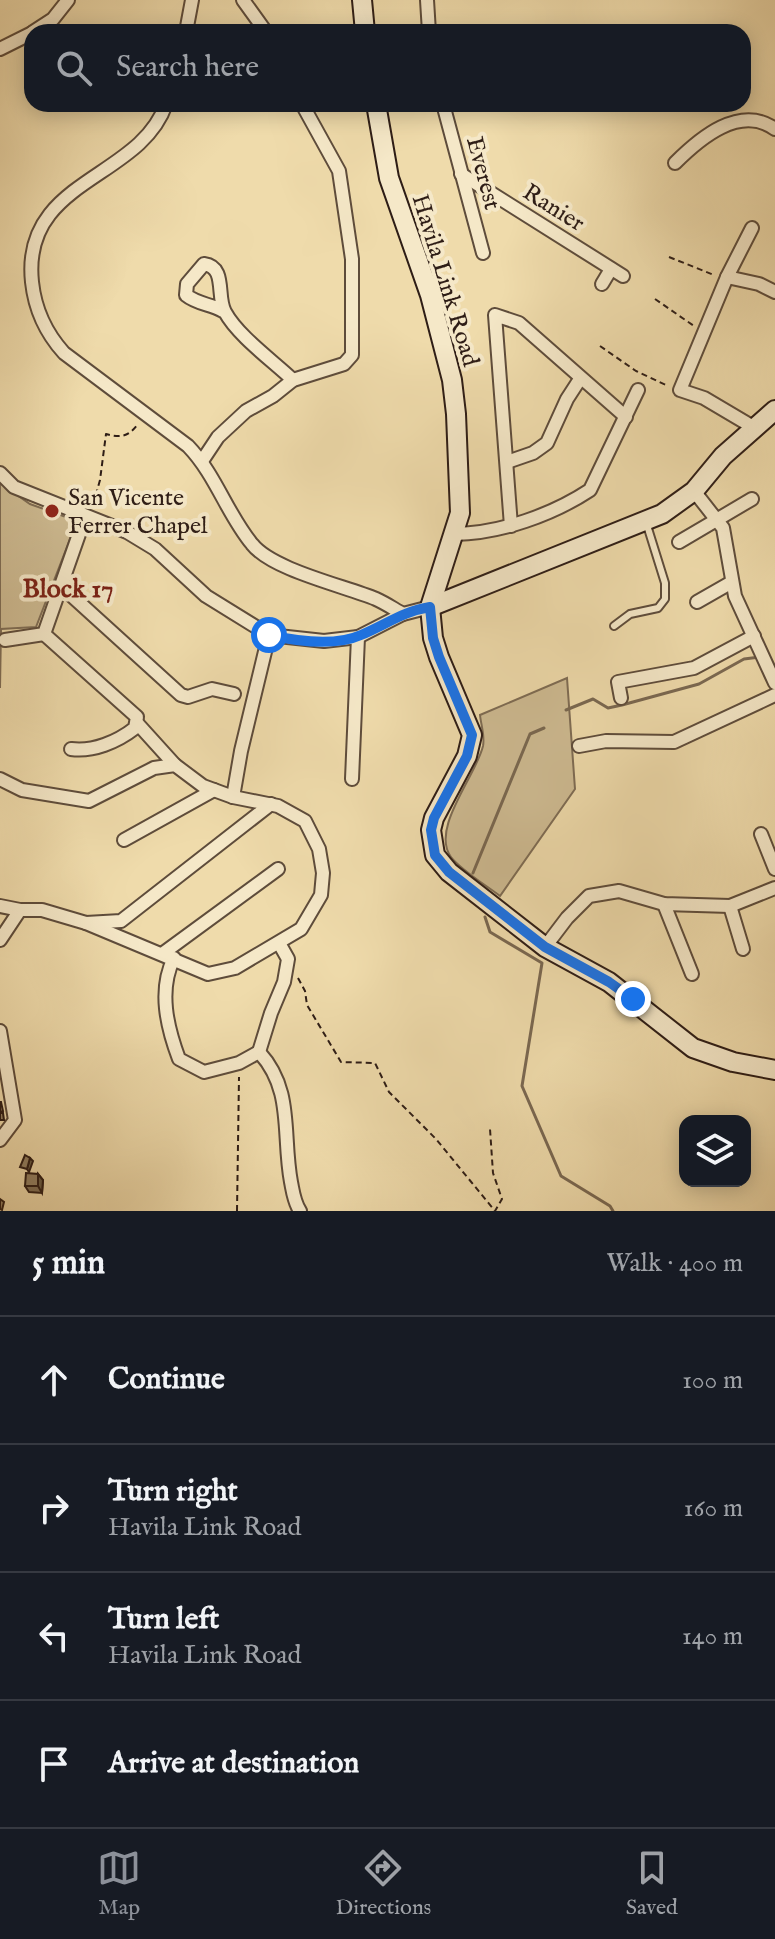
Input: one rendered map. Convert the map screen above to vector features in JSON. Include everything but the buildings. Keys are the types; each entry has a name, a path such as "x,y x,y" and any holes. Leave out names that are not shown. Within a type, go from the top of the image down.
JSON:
{"street":[{"path":"45,24 68,0"},
{"path":"188,24 192,0"},
{"path":"243,0 260,24"},
{"path":"362,0 364,24"},
{"path":"427,0 428,24"},
{"path":"0,49 24,36"},
{"path":"163,112 148,135 58,203 44,220 34,244 31,270 34,301 51,338 64,353 188,446 202,461 253,546 280,563 376,599 403,614"},
{"path":"202,461 233,420 293,380 344,364 352,355 352,259 339,171 306,112"},
{"name":"Havila Link Road","path":"377,112 389,178 430,295 452,380 461,488 455,534 438,576 430,607 433,638 439,657 472,735 467,756 434,818 431,830 435,855 449,872 545,947 609,982 693,1048 733,1062 775,1070"},
{"name":"Everest","path":"445,112 483,253"},
{"path":"675,163 697,143 728,123 748,119 775,129"},
{"name":"Ranier","path":"461,174 623,276"},
{"path":"752,228 727,278 680,390 704,398 753,427"},
{"path":"602,284 611,269"},
{"path":"727,278 759,284 775,292"},
{"path":"223,311 293,380"},
{"path":"511,526 495,315 519,323 626,417"},
{"path":"507,462 533,453 547,443 580,379"},
{"path":"455,534 485,533 511,526 590,490 638,390"},
{"path":"0,473 14,487 127,532 155,549 206,596 269,635 324,641 358,637 403,614 430,607 646,522 694,491 723,456 775,410"},
{"path":"694,491 723,528 735,596 775,683"},
{"path":"679,542 752,499"},
{"path":"44,634 61,586 91,519"},
{"path":"697,602 732,582"},
{"path":"61,586 181,695 188,697 212,689 234,694"},
{"path":"5,640 44,634"},
{"path":"0,906 42,910 86,923 208,974 235,968 301,929 321,895 323,873 319,849 305,821 271,804 233,797 203,786 175,765 137,723 137,717 44,634"},
{"path":"233,797 269,635"},
{"path":"621,698 618,682 694,668 754,636"},
{"path":"352,779 358,637"},
{"path":"579,746 606,741 674,742 775,695"},
{"path":"71,749 87,751 125,736 137,723"},
{"path":"0,779 22,790 89,801 154,768 175,765"},
{"path":"124,840 214,790"},
{"path":"86,923 121,921 271,804"},
{"path":"761,834 775,869"},
{"path":"168,956 278,869"},
{"path":"545,947 589,896 619,891 664,904 730,906 775,888"},
{"path":"664,904 692,974"},
{"path":"730,906 743,949"},
{"path":"0,940 20,910"},
{"path":"168,956 166,1000 169,1032 179,1059 204,1072 239,1063 259,1052 284,982 288,959 279,943"},
{"path":"0,1031 15,1120 0,1140"},
{"path":"259,1052 274,1068 283,1093 287,1164 295,1204 300,1211"}],"lane":[{"path":"614,626 630,614 658,608 665,599 665,583 646,522"}],"path":[{"path":"669,257 727,278"},
{"path":"655,299 705,334"},
{"path":"600,346 636,371 680,390"},
{"path":"91,519 106,434 129,435 145,415"},
{"path":"288,959 305,991 307,1005 341,1062 375,1063 389,1092 436,1139 495,1211 502,1199 493,1173 490,1129"},
{"path":"237,1211 239,1063"}],"shaded area":[{"path":"0,483 30,504 77,521 36,627 1,629 0,688"},
{"path":"567,678 575,789 500,896 455,862 446,845 450,817 483,746 480,715"}],"waterway":[{"path":"566,710 593,699 608,708 699,684 744,659 760,657"},
{"path":"473,873 530,734 544,728"},
{"path":"485,917 490,932 542,963 522,1086 561,1176 610,1206 613,1211"}],"place":[{"name":"San Vicente Ferrer Chapel","path":"52,511"}],"district":[{"name":"Block 17","path":"68,588"}],"route":[{"path":"269,635 324,641 358,637 403,614 430,607 433,638 439,657 472,735 467,756 434,818 431,830 435,855 449,872 545,947 609,982 633,999"}]}
